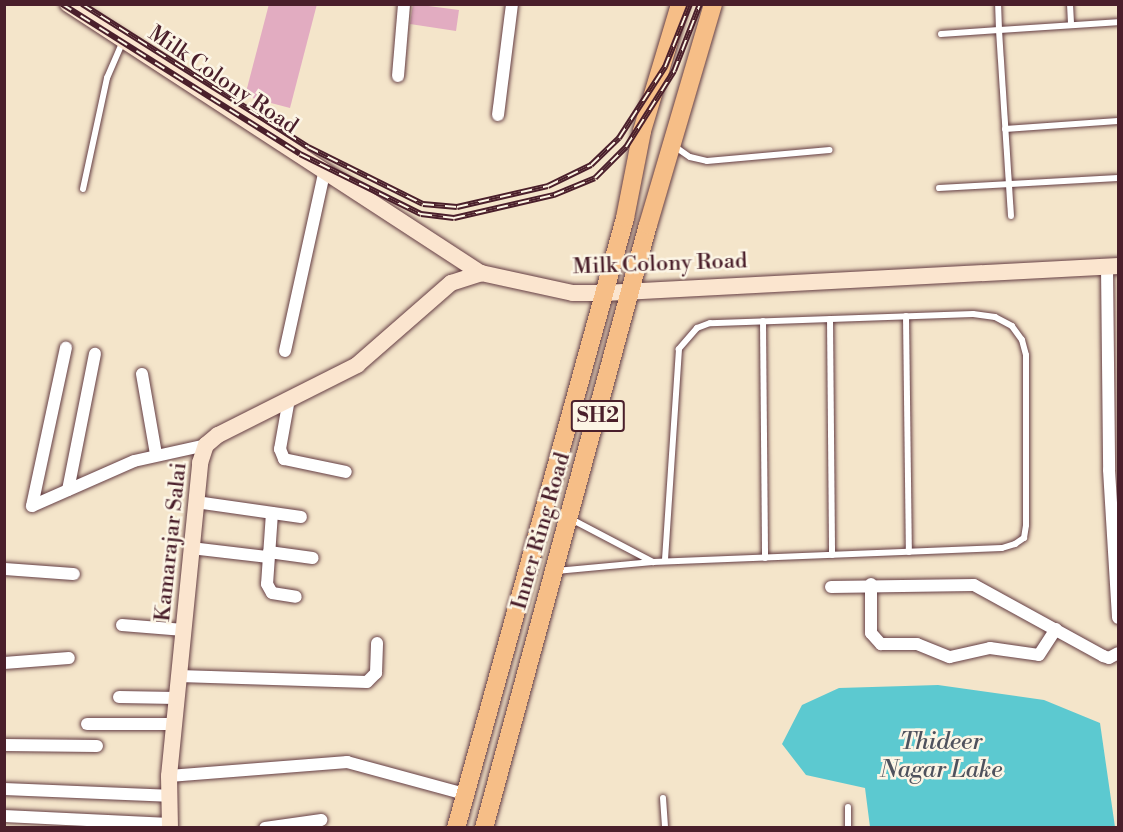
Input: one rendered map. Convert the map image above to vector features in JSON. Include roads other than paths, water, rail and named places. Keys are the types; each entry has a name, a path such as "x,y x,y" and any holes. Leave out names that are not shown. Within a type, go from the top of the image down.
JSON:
{"main road":[{"name":"Milk Colony Road","path":"68,4 324,174 481,273 573,293 604,293 630,289 1113,267"},
{"name":"Inner Ring Road","path":"456,828 625,218 642,131 680,4"},
{"name":"Inner Ring Road","path":"484,828 570,518 630,289 674,146 713,4"},
{"name":"Kamarajar Salai","path":"170,826 169,776 200,463 206,445 218,435 357,365 451,284 481,273"}],"street":[{"path":"399,76 404,4"},
{"path":"498,115 508,5"},
{"path":"285,351 324,174"},
{"path":"1113,267 1109,470 1119,618"},
{"path":"66,348 32,506 156,454 206,445"},
{"path":"68,490 95,354"},
{"path":"142,374 156,454"},
{"path":"289,399 280,449 284,459 346,472"},
{"path":"196,502 301,517"},
{"path":"272,513 268,554 269,590 296,597"},
{"path":"192,548 313,558"},
{"path":"4,568 74,574"},
{"path":"870,584 872,633 881,644 925,645 950,657 990,648 1039,655 1056,629"},
{"path":"831,587 870,584 974,585 1109,658 1119,653"},
{"path":"122,625 184,630"},
{"path":"179,676 367,682 376,673 377,643"},
{"path":"4,663 69,658"},
{"path":"119,697 177,698"},
{"path":"87,724 174,724"},
{"path":"4,745 97,746"},
{"path":"169,776 347,762 465,794"},
{"path":"4,789 168,796"},
{"path":"4,816 170,826"},
{"path":"265,828 321,820"}],"lane":[{"path":"998,4 1011,216"},
{"path":"1070,4 1071,25"},
{"path":"941,34 1119,22"},
{"path":"83,189 107,78 124,41"},
{"path":"1005,129 1119,122"},
{"path":"674,146 690,157 707,161 830,150"},
{"path":"939,188 1119,178"},
{"path":"906,316 909,552"},
{"path":"554,571 665,561 1002,548 1024,538 1026,355 1012,326 995,317 906,316 710,323 687,335 679,349 665,561"},
{"path":"830,319 832,555"},
{"path":"764,321 765,558"},
{"path":"570,518 653,562"},
{"path":"663,798 665,828"},
{"path":"848,807 848,828"}],"water":[{"name":"Thideer Nagar Lake","path":"938,685 1044,700 1100,723 1115,827 870,827 865,788 806,775 782,744 802,705 839,688"}],"railway":[{"path":"62,4 300,154 421,214 454,218 554,195 595,178 626,147 674,71 700,4"},
{"path":"82,4 308,147 423,204 457,207 548,186 591,165 619,138 665,67 690,4"}]}
